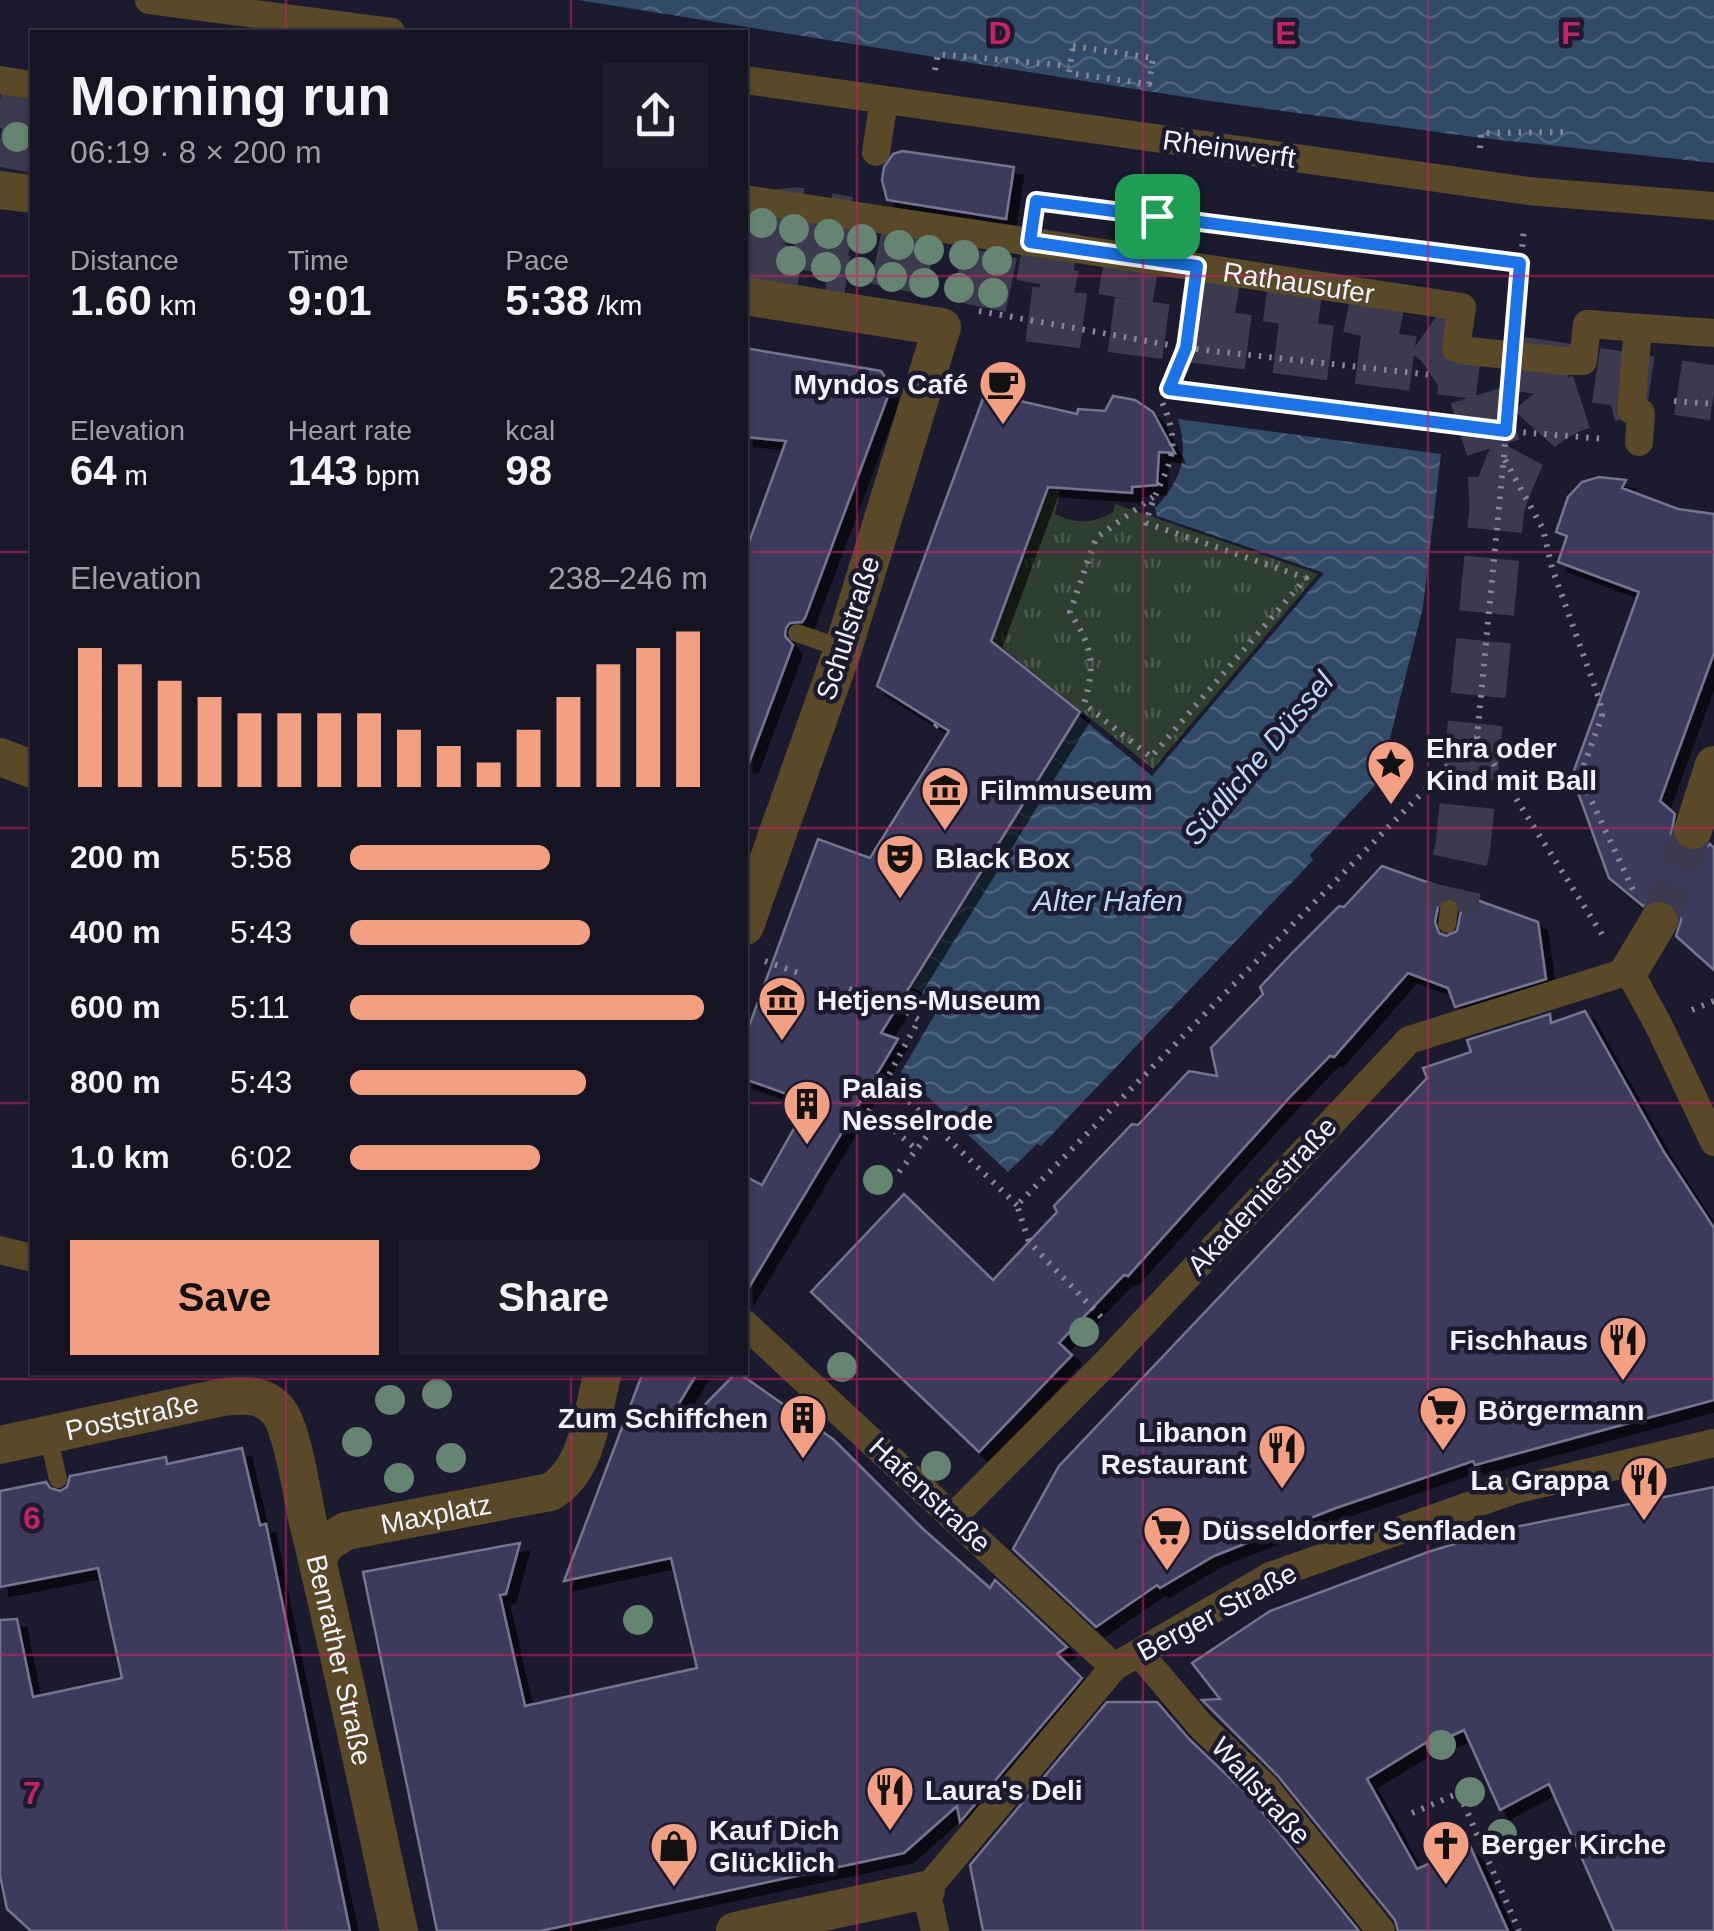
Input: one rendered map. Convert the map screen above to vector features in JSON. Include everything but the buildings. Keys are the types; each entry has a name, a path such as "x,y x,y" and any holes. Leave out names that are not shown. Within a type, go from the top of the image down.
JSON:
{"street":[{"path":"149,0 375,30"},
{"path":"0,80 30,85"},
{"name":"Rheinwerft","path":"748,80 1528,192 1714,206"},
{"path":"876,152 884,100"},
{"path":"0,190 30,194"},
{"name":"Rathausufer","path":"748,199 866,209 1030,242 1462,307 1456,348 1469,350 1583,361 1587,324 1714,333"},
{"path":"748,296 953,317"},
{"name":"Schulstraße","path":"748,918 843,649 953,317"},
{"path":"1638,328 1631,410 1641,413 1638,442"},
{"path":"0,756 30,768"},
{"path":"1693,830 1714,765"},
{"path":"1649,909 1629,971 1714,1142"},
{"name":"Akademiestraße","path":"954,1516 1106,1363 1409,1040 1629,971"},
{"path":"0,1250 30,1258"},
{"name":"Hafenstraße","path":"748,1327 1114,1667"},
{"name":"Maxplatz","path":"317,1558 328,1542 346,1531 550,1492 566,1483 576,1468 602,1375"},
{"name":"Poststraße","path":"0,1445 48,1435 220,1384 262,1398"},
{"name":"Benrather Straße","path":"262,1398 278,1412 287,1432 399,1931"},
{"name":"Berger Straße","path":"926,1890 1114,1667 1270,1576 1514,1490 1714,1443"},
{"name":"Wallstraße","path":"1139,1653 1201,1726 1264,1788 1381,1931"},
{"path":"735,1931 926,1890 935,1931"}],"lane":[{"path":"797,633 843,649"},
{"path":"48,1435 58,1479"}],"path":[{"path":"1072,46 1153,58 1149,84 1069,72 1070,66 1072,46"},
{"path":"938,54 1070,66"},
{"path":"1481,133 1569,132"},
{"path":"1514,338 1528,192"},
{"path":"1030,242 1036,201 1520,263"},
{"path":"1152,497 1096,538 1070,612 1090,650 1093,674 1084,704 1151,757 1306,578 1146,523 1152,497 1169,471 1171,423 1162,402 1186,348 1197,266"},
{"path":"953,317 1186,348 1449,376"},
{"path":"1511,375 1477,737 1596,927"},
{"path":"1169,389 1561,436"},
{"path":"1504,460 1543,529 1552,568 1600,701 1602,716 1580,776 1630,887 1649,909"},
{"path":"1017,1206 1477,737"},
{"path":"762,960 804,975"},
{"path":"848,989 895,1005 919,1020 858,1131"},
{"path":"894,1087 1017,1206 1028,1242 1076,1289"},
{"path":"880,1116 916,1150"},
{"path":"898,1172 934,1127"},
{"path":"1412,1813 1459,1793 1519,1931"}],"green space":[{"path":"1052,469 1063,479 1055,514 1062,517 1077,521 1099,519 1113,512 1115,504 1318,574 1153,769 991,638"}],"water":[{"path":"578,0 1714,0 1714,163 1474,137 1210,101"},
{"name":"Alter Hafen","path":"1178,419 1441,454 1423,607 1387,750 1404,765 1396,787 1381,779 1310,855 1313,860 1041,1146 1037,1144 1008,1172 901,1072 941,1004 912,987 1078,715 1152,776 1324,573 1157,516 1155,508 1172,487 1181,467 1183,445"}],"tunnel":[{"path":"0,100 30,106"},
{"path":"0,139 30,145"},
{"path":"748,219 798,215 848,224"},
{"path":"795,240 1073,298"},
{"path":"1021,253 1409,318 1441,341 1476,392 1494,450 1497,507 1463,846 1449,909"},
{"path":"748,267 846,283"},
{"path":"1029,314 1479,372"},
{"path":"1514,363 1714,393"},
{"path":"1498,503 1518,453 1542,422 1575,404 1627,390"},
{"path":"1659,921 1693,830"}],"place":[{"name":"Myndos Café","path":"1003,426"},
{"name":"Ehra oder Kind mit Ball","path":"1391,806"},
{"name":"Filmmuseum","path":"945,832"},
{"name":"Black Box","path":"900,900"},
{"name":"Hetjens-Museum","path":"782,1042"},
{"name":"Palais Nesselrode","path":"807,1146"},
{"name":"Fischhaus","path":"1623,1382"},
{"name":"Börgermann","path":"1443,1452"},
{"name":"Zum Schiffchen","path":"803,1460"},
{"name":"Libanon Restaurant","path":"1282,1490"},
{"name":"La Grappa","path":"1644,1522"},
{"name":"Düsseldorfer Senfladen","path":"1167,1572"},
{"name":"Laura's Deli","path":"890,1832"},
{"name":"Berger Kirche","path":"1446,1886"},
{"name":"Kauf Dich Glücklich","path":"674,1888"}],"route":[{"path":"1036,201 1157,216 1520,263 1506,431 1169,389 1186,348 1197,266 1030,242 1036,201"}],"water label":[{"name":"Südliche Düssel","path":"1258,758"}]}
